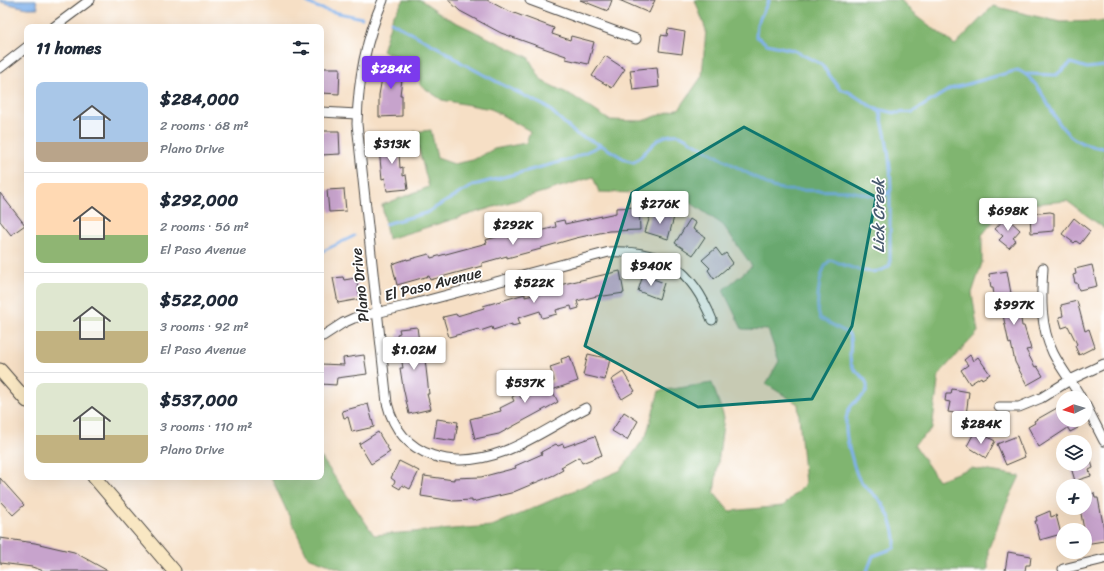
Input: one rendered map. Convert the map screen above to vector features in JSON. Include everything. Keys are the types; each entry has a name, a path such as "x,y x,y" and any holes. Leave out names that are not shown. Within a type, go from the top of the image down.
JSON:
{"main road":[{"path":"0,370 24,398"},
{"path":"97,480 174,571"}],"street":[{"path":"58,24 90,0"},
{"name":"Plano Drive","path":"383,0 368,39 363,57 358,88 357,114 377,313 389,413 395,426 404,439 431,456 454,459 488,456 504,451 586,408"},
{"path":"530,0 636,39"},
{"path":"0,68 24,49"},
{"path":"324,112 357,114"},
{"name":"El Paso Avenue","path":"324,335 343,323 377,313 609,252 625,252 654,256 682,272 693,283 704,300 712,320"},
{"path":"1043,268 1042,309 1045,332 1053,354 1077,391"},
{"path":"1000,408 1019,407 1041,398 1070,380 1104,364"},
{"path":"1092,418 1104,441"},
{"path":"1063,569 1104,559"}],"highlighted area":[{"path":"744,127 876,197 852,326 812,399 698,407 585,346 632,193"}],"green space":[{"path":"404,0 421,0 447,18 528,57 542,81 573,96 609,120 642,121 680,108 702,76 706,30 695,0 901,0 913,13 955,45 993,6 1060,22 1104,21 1104,228 1067,201 1006,206 982,235 982,263 972,293 978,332 939,374 932,429 914,445 938,480 971,468 1020,476 1006,505 988,550 988,571 346,571 308,557 272,480 324,480 324,461 374,535 492,526 621,470 646,436 659,391 712,383 724,417 714,493 729,511 783,506 805,484 798,404 766,384 779,361 768,330 742,329 723,290 752,266 723,225 678,194 599,192 593,177 388,239 382,205 429,187 414,132 431,130 437,158 454,164 473,160 494,149 526,143 530,131 491,109 442,100 420,85 418,65 382,51 393,16"}],"water":[{"path":"0,0 36,0 38,8 27,8 0,2"}],"building":[{"path":"448,0 487,0 506,10 554,28 552,34 570,40 571,36 594,42 588,64 566,59 566,56 501,33 460,11"},
{"path":"580,0 612,0 608,11"},
{"path":"619,0 655,0 649,13"},
{"path":"668,29 685,32 682,54 659,51 661,35 667,36"},
{"path":"605,56 625,69 612,88 592,76"},
{"path":"385,61 404,63 400,95 402,95 402,116 379,117 379,95"},
{"path":"657,67 659,87 633,90 630,70"},
{"path":"324,68 340,68 339,94 324,93"},
{"path":"324,131 339,131 340,154 324,155"},
{"path":"398,137 400,168 403,167 403,176 406,175 408,189 387,191 385,178 382,179 378,139"},
{"path":"344,189 346,211 329,212 327,190"},
{"path":"0,193 24,226 11,235 0,221"},
{"path":"639,207 640,230 609,231 576,238 541,249 482,263 482,266 430,280 429,276 397,285 392,264 407,259 429,254 431,258 487,243 486,240 499,236 498,234 507,232 509,238 540,228 540,231 556,227 555,222 564,220 565,224 616,213 616,208"},
{"path":"652,210 674,217 668,239 645,232"},
{"path":"1054,213 1054,231 1031,233 1030,214"},
{"path":"1006,217 1020,230 1013,238 1016,240 1009,248 999,240 1003,236 995,229"},
{"path":"1074,218 1090,231 1080,244 1076,241 1074,243 1062,234"},
{"path":"690,219 696,223 693,229 705,237 693,255 675,243"},
{"path":"716,248 722,256 726,253 733,263 714,279 708,270 710,268 702,260"},
{"path":"1092,265 1097,286 1079,290 1073,275 1076,274 1075,269"},
{"path":"620,271 624,293 604,296 601,295 577,301 579,308 572,310 571,306 556,310 557,314 542,318 540,311 518,318 520,324 512,326 512,324 493,330 492,327 480,331 479,329 449,337 443,317 456,314 457,316 484,308 483,306 525,294 525,297 545,292 544,289"},
{"path":"1007,271 1012,299 1018,298 1022,326 1024,326 1031,349 1026,350 1035,367 1037,366 1043,376 1027,385 1015,362 1011,343 1009,344 1003,315 997,316 993,288 991,288 989,274"},
{"path":"643,275 664,283 659,299 638,291"},
{"path":"343,277 344,280 356,278 360,299 338,303 333,278"},
{"path":"1077,301 1085,331 1089,329 1095,347 1079,355 1075,346 1077,344 1068,326 1062,328 1059,317 1063,316 1061,305"},
{"path":"417,327 419,342 423,342 429,394 427,394 431,409 409,414 400,368 403,368 397,334 400,333 399,329"},
{"path":"588,354 610,359 605,380 583,375"},
{"path":"364,355 367,374 337,378 336,385 324,384 324,364 344,365 343,358"},
{"path":"970,355 973,361 978,357 990,374 982,379 981,377 970,384 961,370 968,365 964,360"},
{"path":"570,356 578,381 552,390 558,402 499,434 475,439 470,419 501,411 500,408 514,401 512,397 519,393 521,398 554,381 550,367 562,363 561,359"},
{"path":"623,372 635,391 622,399 611,380"},
{"path":"952,389 969,392 966,415 948,412 950,402 945,401 946,394 951,394"},
{"path":"368,404 374,427 352,432 348,417 344,418 342,411"},
{"path":"1056,409 1056,427 1078,428 1070,432 1068,428 1039,447 1028,427 1035,423 1034,421"},
{"path":"624,412 638,421 627,440 612,431"},
{"path":"437,419 458,422 455,441 434,438"},
{"path":"378,432 390,452 371,464 359,444"},
{"path":"974,433 984,439 986,436 995,441 986,458 967,446"},
{"path":"595,436 602,455 582,463 579,457 561,467 563,470 554,475 511,493 472,502 472,500 453,501 421,496 424,476 454,480 454,478 481,477 516,468 515,466 542,454 541,452 556,444 558,446 563,444 564,447"},
{"path":"1017,436 1025,457 1006,465 997,444"},
{"path":"399,461 419,471 410,489 402,485 400,489 393,485 395,481 391,478"},
{"path":"1072,471 1089,471 1091,476 1081,479 1074,479"},
{"path":"0,478 24,505 13,515 0,501"},
{"path":"1092,493 1094,493 1095,498 1098,498 1104,529 1104,541 1092,543 1092,523 1083,523 1081,515 1092,515"},
{"path":"1050,511 1051,517 1056,515 1058,523 1056,523 1056,535 1040,540 1035,521 1037,521 1036,517"},
{"path":"0,538 35,543 74,552 108,571 44,571 32,567 0,563"},
{"path":"1008,552 1031,556 1030,565 1026,565 1025,571 1005,571"}],"waterway":[{"path":"304,0 324,10 362,18"},
{"path":"391,22 446,52 462,63 547,107 576,134 601,145 626,160 634,162 660,138 680,135 772,187 787,190 850,191 878,197 884,196 891,190 891,180 885,131 880,112 849,92 840,89 821,64 793,50 767,44 756,36 757,24 769,0"},
{"path":"1027,74 1056,75 1071,63 1087,68 1104,66"},
{"path":"876,109 896,113 913,112 950,89 1018,70 1036,85 1055,117 1070,135 1080,142 1104,148"},
{"path":"385,224 426,213 474,185 571,159 601,145"},
{"name":"Lick Creek","path":"867,571 873,556 894,548 894,531 890,518 881,502 858,477 848,443 846,431 847,413 853,404 867,391 866,381 851,364 851,341 849,334 820,318 818,296 821,278 827,264 831,260 869,272 884,269 890,265 890,190"},
{"path":"324,251 354,236"}]}
